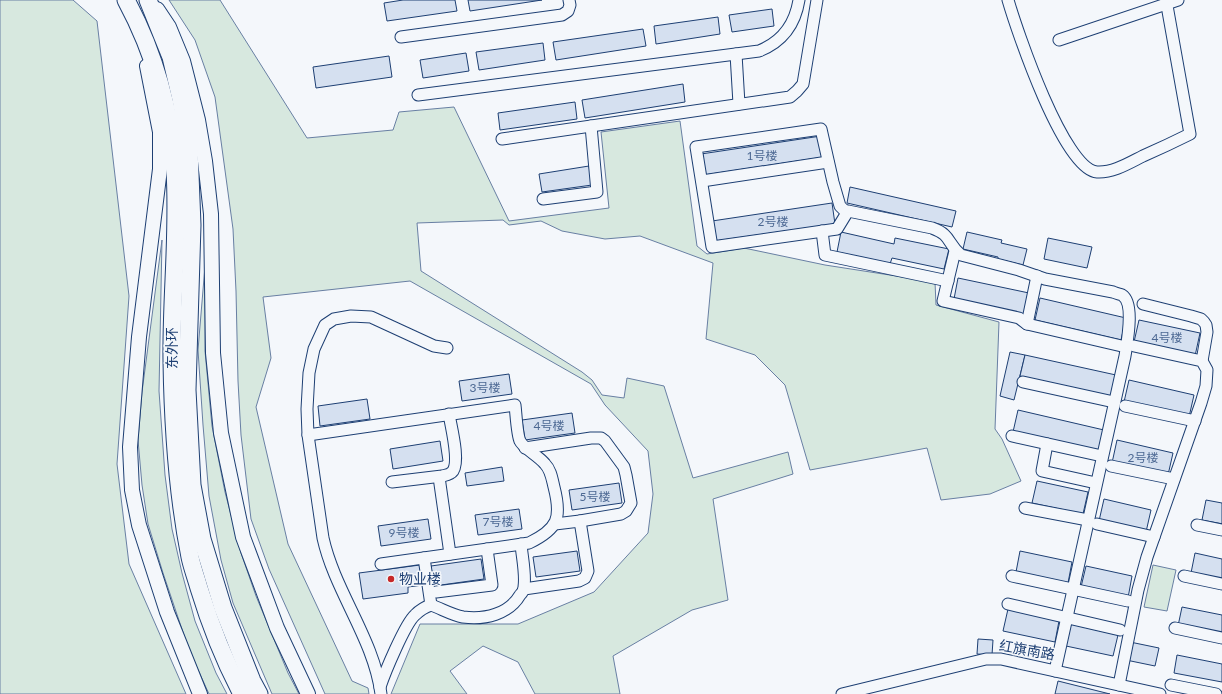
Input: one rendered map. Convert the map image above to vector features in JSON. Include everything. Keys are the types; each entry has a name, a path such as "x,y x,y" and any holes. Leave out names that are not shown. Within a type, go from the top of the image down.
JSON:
{"highway":[{"name":"东外环","path":"126,0 134,15 158,76 168,117 175,171 172,360 175,435 180,498 190,559 208,615 230,672 242,694"},
{"path":"149,0 171,57 181,99 189,149 192,225 187,390 192,486 202,539 223,608 252,681 259,694"}],"main road":[{"path":"149,0 168,27 183,62 198,120 205,161 210,214 213,353 221,433 243,537 277,628 308,694"},
{"path":"134,15 150,79 160,132 160,169 138,352 130,447 132,490 139,525 167,612 200,694"}],"street":[{"path":"401,37 562,15 568,12 570,0"},
{"path":"418,95 759,51 770,47 782,37 791,24 798,0"},
{"path":"502,139 790,97 797,92 803,84 817,0"},
{"path":"1008,0 1017,31 1046,106 1059,130 1081,164 1089,170 1096,172 1113,170 1190,134 1170,1 1059,40"},
{"path":"736,54 739,104"},
{"path":"543,199 597,192 591,126"},
{"path":"848,211 837,229 712,246 696,147 821,128 828,162 840,206 844,210 932,228 940,231 946,236 955,250 961,255 1037,276 1113,292 1123,296 1127,302 1129,311 1130,346 1120,404 1102,456 1096,483 1092,522 1073,589 1055,671"},
{"path":"702,181 828,162"},
{"path":"822,231 825,255 948,281"},
{"path":"955,250 943,301 1020,318 1027,324 1202,360"},
{"path":"1027,324 1037,276"},
{"path":"1119,685 1138,590 1154,537 1206,386 1207,370 1202,360 1207,332 1204,322 1201,319 1191,316 1143,304"},
{"path":"380,691 374,664 325,549 308,435 307,409 309,373 314,349 325,325 334,319 351,316 371,317 434,346 447,348"},
{"path":"1023,382 1195,421"},
{"path":"308,435 515,405 520,441 526,448 546,464 550,472 558,502 558,515 555,524 548,532 529,543 381,564"},
{"path":"392,482 439,477 449,475 453,471 456,464 456,457 449,414"},
{"path":"1012,436 1102,456"},
{"path":"526,448 591,438 600,438 605,441 624,467 631,503 626,512 580,521 555,524"},
{"path":"1047,444 1042,471 1096,483"},
{"path":"1111,466 1174,479"},
{"path":"439,477 450,554"},
{"path":"1025,508 1154,537"},
{"path":"524,589 579,581 585,578 588,571 580,521"},
{"path":"1197,525 1222,530"},
{"path":"380,691 384,675 414,615 431,605 464,617 484,617 498,614 509,609 516,602 524,589 525,581 521,544"},
{"path":"436,592 492,584 487,549"},
{"path":"424,558 431,605"},
{"path":"1012,576 1128,601"},
{"path":"1184,576 1222,584"},
{"path":"1008,604 1120,630"},
{"path":"1175,628 1222,638"},
{"name":"红旗南路","path":"842,694 986,659 1001,659 1160,694"},
{"path":"1171,685 1216,694"}],"shaded area":[{"path":"0,0 73,0 97,21 129,296 117,464 129,564 186,694 0,694"},
{"path":"169,0 220,0 307,138 393,130 399,112 454,107 509,221 609,208 601,132 680,121 697,246 707,254 744,248 825,265 935,282 936,305 999,322 995,429 1002,439 1021,481 990,494 941,500 927,448 810,470 785,385 755,355 706,339 713,263 640,236 605,239 562,231 541,221 509,225 503,220 417,223 421,271 582,372 592,380 602,395 624,398 627,378 664,386 693,478 788,452 793,474 713,499 728,600 692,610 613,656 620,694 535,694 518,662 483,646 450,671 467,694 391,694 420,624 518,624 594,592 648,533 653,494 648,451 605,405 591,384 410,281 263,297 271,358 256,407 288,544 352,681 368,688 369,694 325,694 269,569 251,519 241,435 233,229 215,97 195,40"},
{"path":"162,240 159,391 165,475 172,529 195,621 216,673 227,694 209,694 189,650 148,524 142,485 138,440 142,392"},
{"path":"205,266 205,351 212,426 225,492 241,553 256,596 288,673 299,694 272,694 233,603 221,560 209,496 198,350"},
{"path":"1153,565 1176,570 1167,611 1144,607"}],"building":[{"path":"403,0 455,0 457,11 387,21 384,3"},
{"path":"468,0 542,0 470,11"},
{"path":"772,9 774,26 732,32 729,15"},
{"path":"718,17 720,34 656,44 654,26"},
{"path":"643,29 646,46 556,60 553,42"},
{"path":"543,43 545,60 479,70 476,52"},
{"path":"466,53 469,71 423,78 420,60"},
{"path":"389,56 392,77 316,88 313,67"},
{"path":"683,84 685,102 585,118 582,100"},
{"path":"575,102 577,119 500,130 498,113"},
{"path":"821,136 824,157 704,175 701,154"},
{"path":"589,166 592,185 542,192 539,174"},
{"path":"850,187 956,211 952,227 847,203"},
{"path":"832,203 835,224 715,241 712,221"},
{"path":"841,232 894,244 895,238 949,249 944,269 892,258 890,264 837,252"},
{"path":"967,232 1002,240 1001,243 1027,249 1023,265 998,259 998,257 963,249"},
{"path":"1048,238 1092,247 1087,268 1044,259"},
{"path":"958,278 1029,293 1024,314 954,299"},
{"path":"1040,298 1126,318 1121,340 1035,320"},
{"path":"1139,320 1200,333 1195,356 1134,342"},
{"path":"1010,352 1025,355 1014,400 1000,396"},
{"path":"1025,355 1116,375 1111,397 1020,376"},
{"path":"509,374 512,394 462,401 459,381"},
{"path":"1129,380 1194,395 1189,417 1124,402"},
{"path":"367,399 370,419 320,426 318,406"},
{"path":"1018,410 1104,430 1099,452 1013,432"},
{"path":"572,413 575,433 525,440 522,420"},
{"path":"1117,440 1173,453 1168,475 1112,463"},
{"path":"440,441 443,461 393,469 390,449"},
{"path":"502,467 504,481 467,486 465,473"},
{"path":"1037,481 1088,492 1083,514 1032,503"},
{"path":"619,483 622,503 572,510 569,490"},
{"path":"1104,499 1151,510 1146,532 1099,521"},
{"path":"1206,500 1222,503 1222,524 1202,520"},
{"path":"519,509 522,529 478,535 475,515"},
{"path":"428,519 431,539 381,546 378,526"},
{"path":"577,551 580,571 536,577 533,557"},
{"path":"1020,551 1072,562 1068,583 1016,572"},
{"path":"1195,553 1222,559 1222,579 1191,573"},
{"path":"481,559 484,579 434,586 431,566"},
{"name":"物业楼","path":"420,565 423,585 408,587 408,593 363,599 359,573"},
{"path":"1086,566 1132,576 1128,598 1081,587"},
{"path":"1182,607 1222,615 1222,636 1178,626"},
{"path":"1008,609 1059,621 1055,642 1003,631"},
{"path":"1071,624 1118,635 1113,656 1066,646"},
{"path":"978,639 993,640 992,655 977,654"},
{"path":"1130,642 1159,648 1155,666 1126,660"},
{"path":"1177,655 1222,664 1222,682 1174,673"},
{"path":"1058,681 1110,694 1055,694"}],"place":[{"name":"物业楼","path":"391,579"}]}
